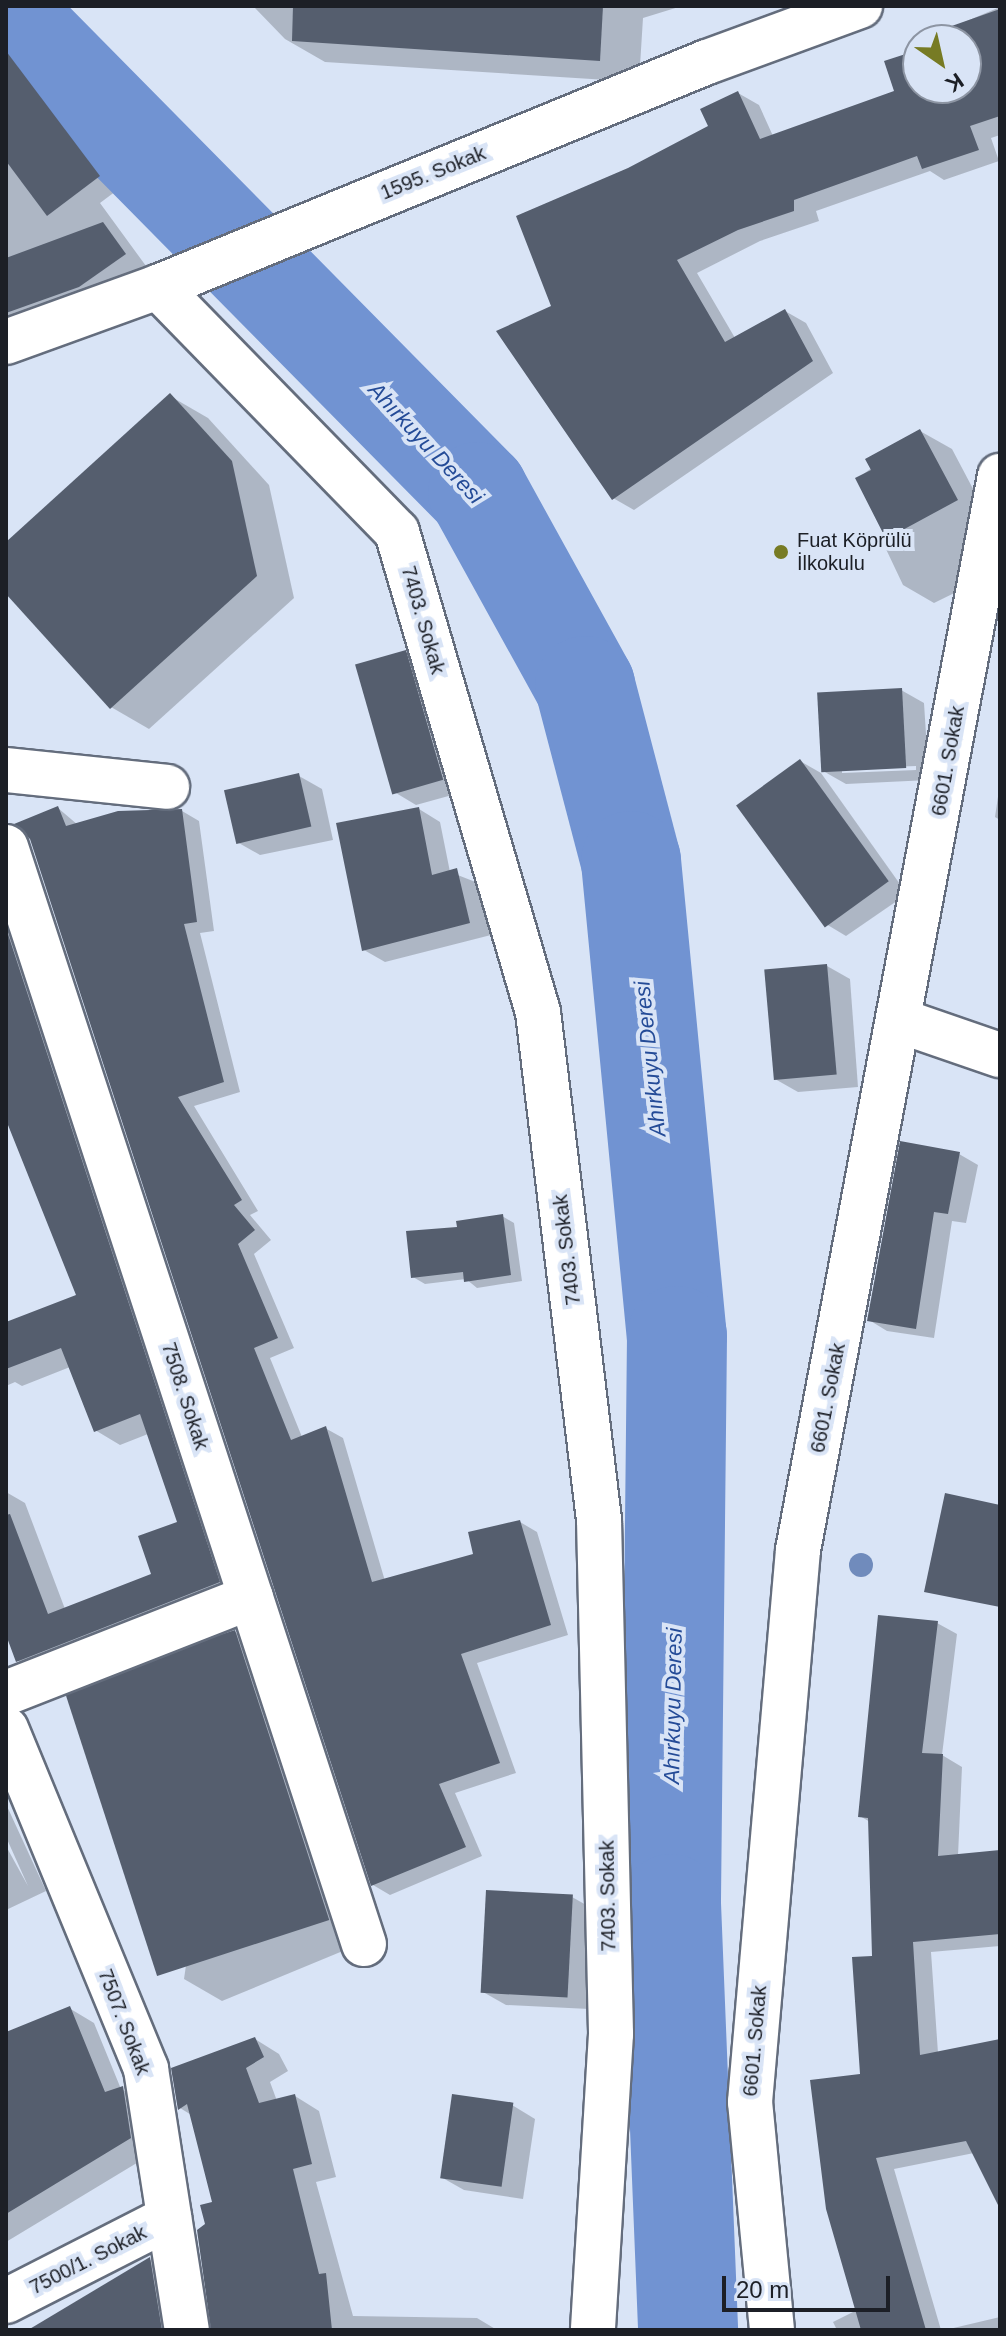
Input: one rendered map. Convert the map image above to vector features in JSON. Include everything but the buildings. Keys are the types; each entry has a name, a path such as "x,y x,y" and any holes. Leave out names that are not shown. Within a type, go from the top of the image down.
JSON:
{"street":[{"name":"1595. Sokak","path":"6,342 165,284 335,212 860,6"},
{"name":"7403. Sokak","path":"165,284 397,532 538,1012 599,1520 611,2034 593,2330"},
{"name":"6601. Sokak","path":"772,2330 750,2102 798,1550 901,1021 1000,476"},
{"path":"6,770 167,787"},
{"name":"7508. Sokak","path":"6,847 364,1944"},
{"path":"901,1021 1000,1055"},
{"path":"6,1693 251,1597"},
{"name":"7507. Sokak","path":"6,1729 146,2069 187,2330"},
{"name":"7500/1. Sokak","path":"6,2301 169,2218"}],"waterway":[{"name":"Ahırkuyu Deresi","path":"6,14 478,492 585,686 631,861 677,1336 671,1904 688,2330"}],"place":[{"name":"Fuat Köprülü İlkokulu","path":"781,552"}]}
